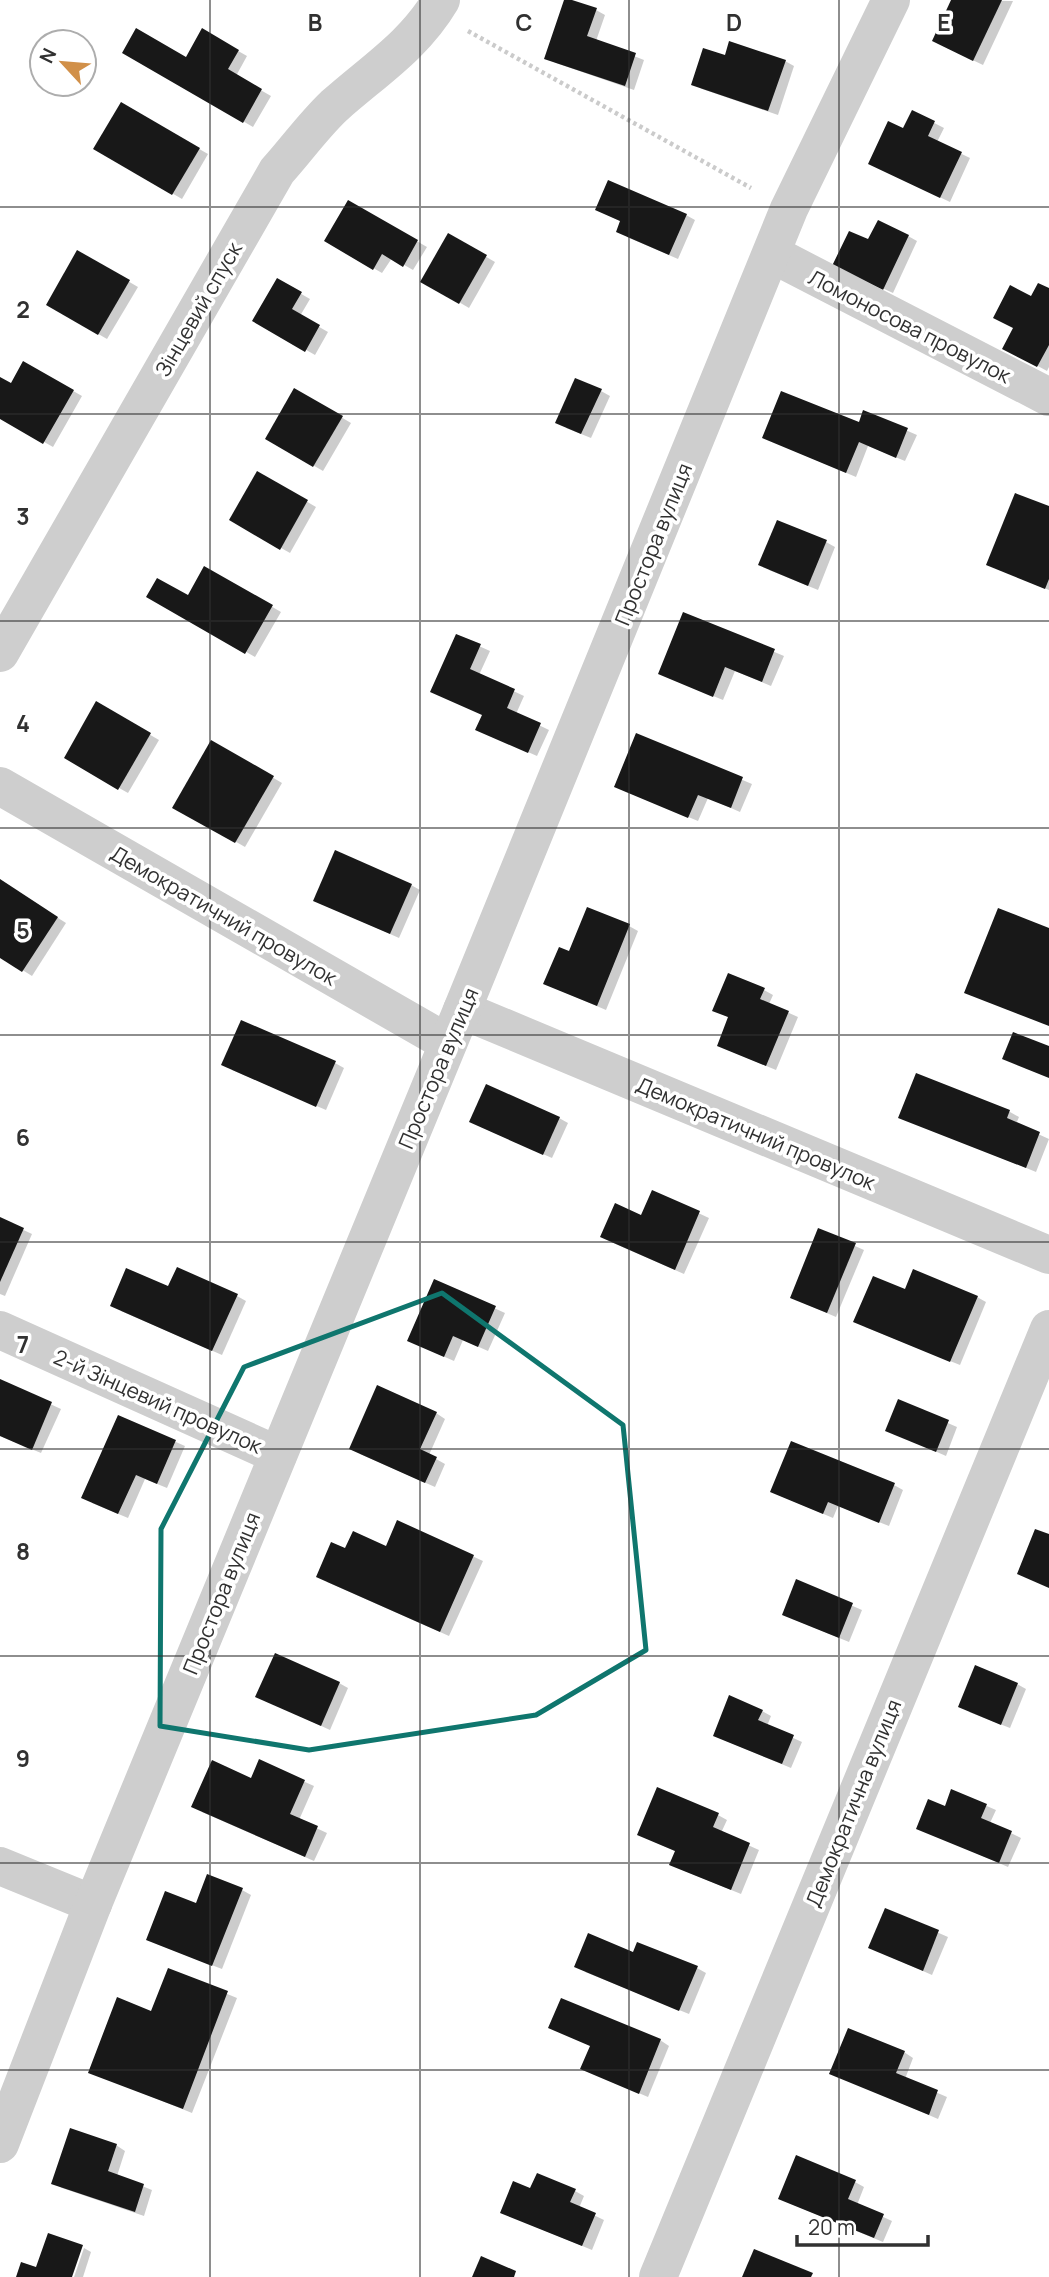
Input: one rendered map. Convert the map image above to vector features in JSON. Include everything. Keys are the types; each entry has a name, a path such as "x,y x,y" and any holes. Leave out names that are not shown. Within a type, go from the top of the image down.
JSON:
{"street":[{"name":"Простора вулиця","path":"0,2144 93,1904 789,209 891,0"},
{"name":"Зінцевий спуск","path":"0,653 277,171 333,107 394,58 438,6"},
{"name":"Ломоносова провулок","path":"772,254 1049,397"},
{"name":"Демократичний провулок","path":"0,786 455,1027 1049,1255"},
{"name":"Демократична вулиця","path":"658,2277 1049,1329"},
{"name":"2-й Зінцевий провулок","path":"0,1330 278,1455"},
{"path":"0,1866 93,1904"}],"path":[{"path":"438,6 789,209"}],"highlighted area":[{"path":"442,1293 623,1425 646,1650 536,1715 309,1750 160,1726 161,1529 244,1367"}],"building":[{"path":"564,0 597,8 587,36 636,53 625,86 544,59"},
{"path":"951,0 1002,0 973,61 932,41"},
{"path":"136,28 186,57 202,28 239,50 228,69 262,89 243,123 122,53"},
{"path":"729,41 786,60 768,111 691,85 703,48 725,55"},
{"path":"121,102 200,148 172,195 93,149"},
{"path":"912,110 935,121 928,136 962,152 940,198 868,164 888,121 903,128"},
{"path":"608,180 687,214 669,255 616,232 620,221 595,210"},
{"path":"348,200 418,240 403,267 382,254 373,270 324,241"},
{"path":"878,220 909,235 883,290 832,266 849,231 868,239"},
{"path":"448,233 487,255 459,304 420,282"},
{"path":"77,250 130,280 98,335 46,305"},
{"path":"277,278 302,292 292,309 320,325 305,352 252,321"},
{"path":"1038,283 1049,288 1049,345 1037,367 1002,349 1013,328 993,318 1010,285 1031,296"},
{"path":"23,361 74,390 43,444 0,419 0,377 11,383"},
{"path":"575,378 602,389 581,434 555,423"},
{"path":"294,388 343,416 313,467 265,439"},
{"path":"781,391 859,422 863,410 908,428 896,458 859,442 846,473 762,438"},
{"path":"257,471 308,500 280,550 229,520"},
{"path":"1015,493 1049,506 1049,579 1045,589 986,565"},
{"path":"777,520 827,540 808,586 758,565"},
{"path":"204,566 273,605 245,654 146,597 157,578 188,595"},
{"path":"683,612 775,649 762,682 725,667 713,697 658,674"},
{"path":"456,634 481,644 470,669 515,689 507,708 541,723 528,753 475,730 482,715 430,692"},
{"path":"96,701 151,733 118,790 64,758"},
{"path":"636,733 743,777 731,808 698,795 688,818 614,787"},
{"path":"211,740 274,776 235,843 172,808"},
{"path":"335,850 412,884 390,934 313,901"},
{"path":"0,879 58,917 22,972 0,958"},
{"path":"587,907 630,924 597,1006 543,984 559,947 569,951"},
{"path":"998,908 1049,928 1049,1026 964,993"},
{"path":"728,973 765,988 760,999 789,1011 766,1066 717,1046 728,1017 712,1011"},
{"path":"241,1020 336,1061 316,1107 221,1065"},
{"path":"1013,1032 1049,1046 1049,1078 1002,1059"},
{"path":"916,1073 1010,1110 1007,1118 1040,1132 1026,1168 898,1118"},
{"path":"486,1084 560,1117 543,1155 469,1122"},
{"path":"652,1190 700,1211 675,1270 600,1237 615,1203 641,1215"},
{"path":"0,1217 24,1228 0,1282"},
{"path":"818,1228 856,1243 827,1313 790,1298"},
{"path":"177,1267 238,1294 212,1351 110,1306 126,1268 168,1286"},
{"path":"913,1269 978,1296 950,1362 853,1322 873,1276 905,1289"},
{"path":"434,1279 496,1306 478,1347 453,1336 444,1357 407,1341"},
{"path":"0,1379 52,1402 32,1450 0,1436"},
{"path":"377,1385 437,1412 420,1449 437,1457 425,1483 349,1449"},
{"path":"898,1399 949,1420 936,1452 885,1431"},
{"path":"118,1415 176,1440 157,1484 136,1475 118,1514 81,1498"},
{"path":"791,1441 895,1483 879,1523 828,1502 823,1514 770,1492"},
{"path":"397,1520 474,1555 440,1632 316,1577 331,1542 345,1548 353,1531 386,1546"},
{"path":"1035,1529 1049,1534 1049,1588 1017,1574"},
{"path":"796,1579 853,1603 839,1638 782,1615"},
{"path":"275,1653 340,1682 321,1726 255,1697"},
{"path":"975,1665 1018,1683 1001,1725 958,1707"},
{"path":"729,1695 763,1710 758,1720 794,1735 782,1764 713,1736"},
{"path":"259,1759 305,1780 290,1814 318,1826 305,1857 191,1807 212,1760 251,1778"},
{"path":"657,1787 719,1813 713,1827 750,1843 731,1890 669,1865 675,1851 637,1835"},
{"path":"951,1789 987,1804 981,1818 1012,1831 999,1863 916,1829 928,1799 945,1806"},
{"path":"207,1874 243,1888 212,1966 146,1940 165,1891 196,1903"},
{"path":"885,1908 939,1930 923,1971 868,1948"},
{"path":"588,1933 633,1952 637,1942 698,1966 679,2011 574,1967"},
{"path":"168,1968 228,1991 183,2109 88,2073 117,1997 151,2011"},
{"path":"561,1998 661,2039 639,2094 580,2069 590,2046 548,2028"},
{"path":"848,2028 905,2051 896,2073 938,2090 929,2115 829,2074"},
{"path":"70,2128 117,2144 108,2171 144,2184 135,2212 51,2184"},
{"path":"796,2155 856,2180 848,2199 884,2214 874,2238 778,2199"},
{"path":"537,2173 576,2189 570,2202 596,2213 582,2246 500,2213 513,2181 530,2188"},
{"path":"48,2233 83,2245 72,2277 16,2277 21,2262 36,2267"},
{"path":"754,2249 813,2273 811,2277 742,2277"},
{"path":"481,2256 516,2271 514,2277 472,2277"}]}
